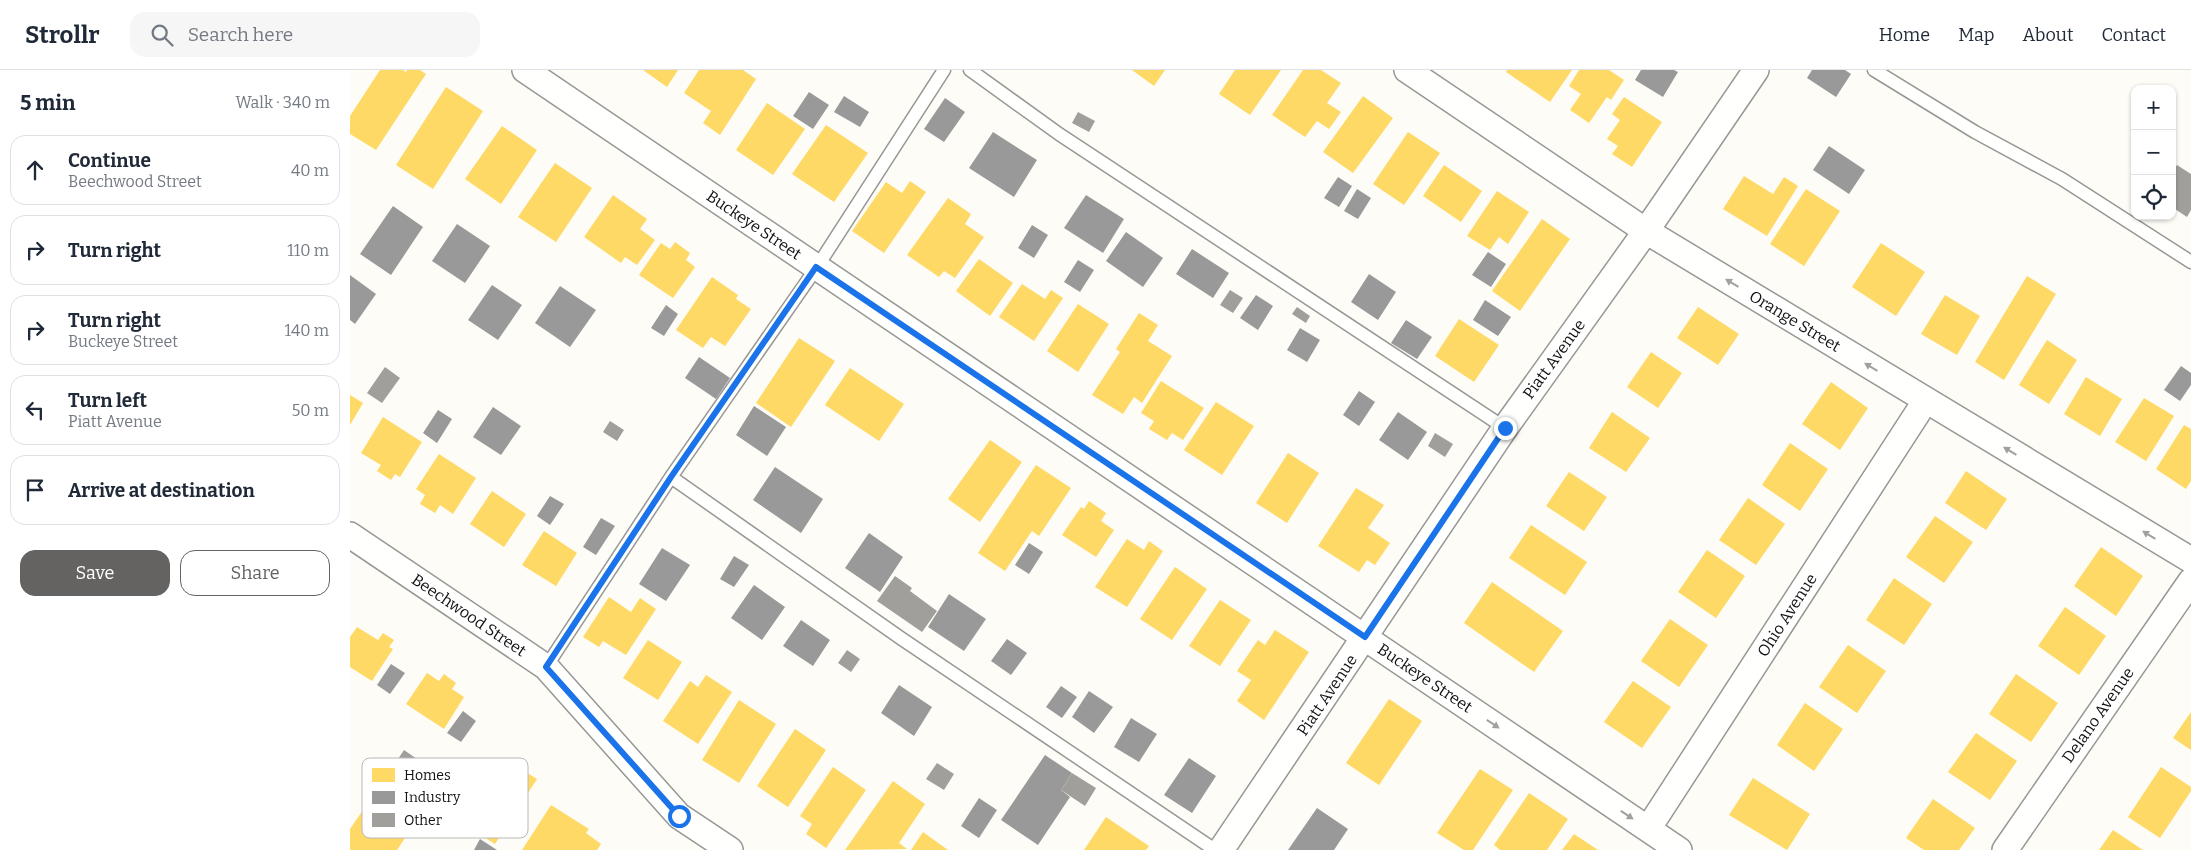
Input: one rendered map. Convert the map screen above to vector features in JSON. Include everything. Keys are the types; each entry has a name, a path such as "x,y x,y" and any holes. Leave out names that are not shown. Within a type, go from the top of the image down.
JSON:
{"street":[{"name":"Buckeye Street","path":"525,70 1678,850"},
{"name":"Orange Street","path":"1407,70 1646,231 2191,560"},
{"name":"Piatt Avenue","path":"1221,850 1505,428 1646,231 1756,70"},
{"name":"Ohio Avenue","path":"1648,830 1926,400"},
{"name":"Beechwood Street","path":"350,536 546,667 679,816 730,850"},
{"name":"Delano Avenue","path":"2005,850 2191,581"}],"lane":[{"path":"546,667 671,477 816,267 944,70"},
{"path":"970,70 1059,134 1505,428"},
{"path":"1874,70 1975,132 2062,179 2191,262"},
{"path":"671,477 902,639 1215,850"}],"building: Homes":[{"path":"380,70 403,70 406,72 407,70 420,70 426,74 376,150 350,134 350,116"},
{"path":"643,70 678,70 667,87"},
{"path":"699,70 743,70 756,79 720,135 703,123 711,111 684,93"},
{"path":"1132,70 1165,70 1154,86"},
{"path":"1235,70 1281,70 1250,115 1219,94"},
{"path":"1303,70 1321,70 1341,83 1327,103 1341,112 1329,129 1317,121 1305,137 1272,115"},
{"path":"1507,70 1572,70 1550,102 1506,72"},
{"path":"1579,70 1609,70 1624,80 1611,100 1607,97 1589,123 1570,110 1581,94 1569,86"},
{"path":"446,87 483,111 433,189 396,165"},
{"path":"1363,96 1393,118 1353,173 1323,152"},
{"path":"1624,97 1662,122 1632,167 1612,154 1618,146 1607,139 1620,120 1612,114"},
{"path":"767,103 805,129 773,175 736,150"},
{"path":"826,125 868,153 834,202 792,174"},
{"path":"502,126 537,150 501,204 465,179"},
{"path":"1408,132 1440,153 1404,205 1373,184"},
{"path":"555,163 592,188 556,242 518,217"},
{"path":"1444,165 1482,191 1461,222 1423,196"},
{"path":"1744,176 1773,194 1784,177 1798,186 1767,236 1723,209"},
{"path":"910,181 926,192 884,253 852,231 886,182 902,193"},
{"path":"1806,189 1840,211 1804,266 1770,244"},
{"path":"1497,191 1529,212 1508,244 1499,237 1490,250 1467,236"},
{"path":"613,195 647,219 640,229 655,240 637,265 625,257 621,263 584,237"},
{"path":"948,198 971,214 965,224 984,237 955,278 944,271 939,277 907,255"},
{"path":"1542,219 1570,239 1520,311 1492,291"},
{"path":"675,242 690,253 686,260 695,267 673,298 639,275 661,243 670,249"},
{"path":"1881,243 1925,272 1896,316 1852,287"},
{"path":"979,259 1013,283 990,316 956,291"},
{"path":"2027,276 2056,294 2004,380 1975,362"},
{"path":"712,277 738,295 736,299 751,309 725,346 711,337 703,348 676,330"},
{"path":"1022,284 1045,299 1051,290 1063,298 1034,341 999,317"},
{"path":"1945,295 1980,316 1957,355 1921,334"},
{"path":"1078,304 1109,324 1078,372 1047,351"},
{"path":"1698,307 1739,334 1718,365 1677,338"},
{"path":"1139,313 1158,325 1148,341 1172,356 1142,403 1134,397 1123,414 1092,395 1120,352 1116,349"},
{"path":"1459,319 1499,345 1474,382 1435,356"},
{"path":"799,338 835,361 791,427 756,403"},
{"path":"2047,340 2077,360 2049,404 2019,385"},
{"path":"1651,352 1682,373 1658,408 1627,387"},
{"path":"850,368 904,404 879,441 825,405"},
{"path":"2086,377 2122,399 2100,436 2064,414"},
{"path":"1161,381 1204,408 1183,440 1172,433 1167,440 1149,429 1154,421 1141,413"},
{"path":"1831,382 1868,408 1840,450 1802,424"},
{"path":"350,395 363,403 350,425"},
{"path":"2144,398 2174,416 2146,461 2115,442"},
{"path":"1216,402 1254,426 1222,475 1184,450"},
{"path":"1612,412 1650,438 1626,472 1589,448"},
{"path":"383,417 422,442 400,477 395,474 391,480 377,471 381,465 361,453"},
{"path":"2184,425 2191,429 2191,481 2186,489 2156,469"},
{"path":"990,440 1022,462 980,522 948,499"},
{"path":"1790,443 1828,469 1800,511 1762,485"},
{"path":"1288,453 1319,473 1287,523 1256,503"},
{"path":"439,454 476,478 453,514 440,505 435,513 420,504 425,495 416,489"},
{"path":"1036,465 1071,488 1039,536 1032,531 1005,571 978,553"},
{"path":"1966,471 2007,499 1986,530 1945,503"},
{"path":"1569,472 1607,497 1584,531 1546,506"},
{"path":"1356,488 1384,505 1368,528 1390,543 1375,565 1367,560 1359,572 1318,546"},
{"path":"492,491 526,514 504,547 470,524"},
{"path":"1748,498 1785,524 1756,565 1719,540"},
{"path":"1089,501 1106,513 1101,521 1114,530 1096,557 1062,535 1081,507 1084,509"},
{"path":"1935,516 1973,542 1944,583 1906,557"},
{"path":"1531,525 1587,562 1565,595 1509,558"},
{"path":"544,531 577,553 556,586 522,565"},
{"path":"1127,539 1144,550 1149,541 1163,551 1127,607 1095,587"},
{"path":"2101,547 2143,576 2116,616 2074,586"},
{"path":"1707,550 1745,576 1716,618 1678,592"},
{"path":"1175,567 1207,589 1172,640 1140,619"},
{"path":"1894,578 1932,604 1904,645 1866,620"},
{"path":"1492,582 1563,631 1534,672 1464,623"},
{"path":"609,597 631,612 640,598 656,609 626,655 603,641 599,647 583,637"},
{"path":"1220,600 1251,620 1220,666 1189,646"},
{"path":"2065,607 2106,636 2079,675 2038,646"},
{"path":"1670,619 1708,645 1679,687 1641,661"},
{"path":"357,627 378,640 383,633 394,640 389,647 393,649 372,681 350,667 350,637"},
{"path":"1275,630 1309,652 1264,720 1237,701 1251,680 1237,671 1258,640 1265,645"},
{"path":"648,640 682,662 658,700 623,678"},
{"path":"1848,645 1886,671 1857,713 1819,687"},
{"path":"427,673 439,681 444,674 456,683 452,689 464,697 444,729 406,704"},
{"path":"2016,674 2058,703 2031,742 1989,714"},
{"path":"706,675 732,692 698,744 663,721 690,681 698,687"},
{"path":"1633,681 1671,707 1642,748 1604,722"},
{"path":"1389,699 1422,721 1379,785 1346,763"},
{"path":"739,700 776,724 739,783 702,760"},
{"path":"1805,703 1843,729 1814,771 1777,745"},
{"path":"2191,712 2191,750 2173,738"},
{"path":"795,729 826,750 788,807 757,786"},
{"path":"1976,733 2017,761 1990,800 1948,772"},
{"path":"833,767 866,790 826,848 806,834 812,824 800,816"},
{"path":"2161,767 2191,787 2191,791 2160,838 2128,817"},
{"path":"1480,769 1513,790 1473,850 1464,850 1437,833"},
{"path":"528,773 537,779 528,793"},
{"path":"1753,778 1810,814 1787,850 1729,815"},
{"path":"893,781 925,804 899,843 907,849 845,850"},
{"path":"1529,793 1568,819 1547,850 1500,850 1494,845"},
{"path":"1933,799 1975,828 1959,850 1924,850 1906,838"},
{"path":"551,805 589,829 586,833 601,844 597,850 522,850"},
{"path":"362,811 362,838 405,838 397,850 350,850 350,829"},
{"path":"1106,817 1149,846 1146,850 1084,850"},
{"path":"2113,830 2143,850 2099,850"},
{"path":"923,832 948,850 911,850"},
{"path":"1574,834 1598,850 1562,850"},
{"path":"485,838 499,838 495,844"}],"building: Industry":[{"path":"1641,70 1674,70 1678,72 1663,97 1635,80"},
{"path":"1812,70 1845,70 1851,74 1836,97 1807,78"},
{"path":"809,92 829,105 813,129 793,116"},
{"path":"844,96 869,112 860,127 834,112"},
{"path":"945,98 965,112 944,142 924,129"},
{"path":"993,132 1037,160 1014,197 969,168"},
{"path":"1829,146 1865,170 1849,194 1813,170"},
{"path":"1338,177 1352,186 1339,207 1324,198"},
{"path":"1357,189 1371,198 1358,219 1344,211"},
{"path":"1086,195 1124,219 1103,253 1064,228"},
{"path":"393,206 423,227 391,275 360,254"},
{"path":"457,224 490,246 465,283 432,261"},
{"path":"1032,225 1048,235 1034,258 1018,248"},
{"path":"1126,232 1163,258 1143,287 1106,261"},
{"path":"1192,249 1229,273 1213,298 1176,274"},
{"path":"1488,252 1506,264 1491,287 1472,275"},
{"path":"1078,260 1094,270 1080,292 1064,282"},
{"path":"1369,274 1396,292 1378,320 1351,302"},
{"path":"350,275 376,294 355,324 350,320"},
{"path":"492,285 522,305 498,340 468,320"},
{"path":"560,286 596,310 570,347 535,323"},
{"path":"1256,295 1273,306 1258,330 1240,318"},
{"path":"1485,300 1511,317 1498,336 1473,320"},
{"path":"666,305 678,314 664,336 651,328"},
{"path":"1406,320 1432,337 1417,359 1391,343"},
{"path":"1300,328 1320,340 1307,362 1287,350"},
{"path":"699,357 730,378 716,399 685,378"},
{"path":"2181,366 2191,373 2191,385 2180,401 2164,390"},
{"path":"1359,391 1375,402 1359,426 1343,415"},
{"path":"754,406 786,427 767,456 736,435"},
{"path":"493,407 521,426 501,455 473,437"},
{"path":"438,410 452,419 437,443 423,433"},
{"path":"1398,412 1427,432 1408,460 1379,440"},
{"path":"775,467 823,499 801,533 753,500"},
{"path":"550,496 564,504 550,525 537,516"},
{"path":"601,518 615,526 596,555 583,547"},
{"path":"869,533 903,557 880,592 845,568"},
{"path":"1029,543 1043,552 1029,574 1015,565"},
{"path":"662,548 690,565 666,601 639,584"},
{"path":"734,556 749,565 734,587 720,579"},
{"path":"754,585 785,607 762,640 731,618"},
{"path":"949,594 986,619 964,651 928,627"},
{"path":"801,620 830,640 813,666 783,646"},
{"path":"1007,639 1027,653 1011,675 991,661"},
{"path":"391,664 405,673 390,694 377,685"},
{"path":"899,685 932,707 914,736 881,713"},
{"path":"1061,686 1077,697 1062,718 1046,707"},
{"path":"1089,691 1113,707 1094,733 1072,717"},
{"path":"463,711 476,721 461,742 447,733"},
{"path":"1131,718 1157,734 1139,762 1114,747"},
{"path":"1045,755 1072,773 1061,790 1070,797 1038,845 1001,820"},
{"path":"1189,758 1216,776 1192,813 1164,795"},
{"path":"979,798 997,810 979,838 961,826"},
{"path":"1317,808 1348,829 1334,850 1288,850"},
{"path":"480,839 497,850 474,850"}],"building: Other":[{"path":"1078,112 1095,121 1089,132 1072,123"},
{"path":"2177,165 2191,174 2191,210 2187,217 2176,210"},
{"path":"1230,290 1243,298 1233,313 1220,305"},
{"path":"1297,307 1310,316 1306,323 1292,314"},
{"path":"385,367 400,378 382,403 367,393"},
{"path":"610,421 624,430 617,441 603,432"},
{"path":"1435,433 1453,444 1445,457 1428,446"},
{"path":"895,576 912,588 910,591 937,611 922,632 877,601"},
{"path":"847,650 860,659 851,672 838,663"},
{"path":"404,750 416,758 399,758"},
{"path":"937,763 954,774 944,790 926,779"},
{"path":"1072,773 1096,788 1085,806 1061,790"}],"route":[{"path":"679,816 546,667 671,477 816,267 1365,637 1505,428"}]}
